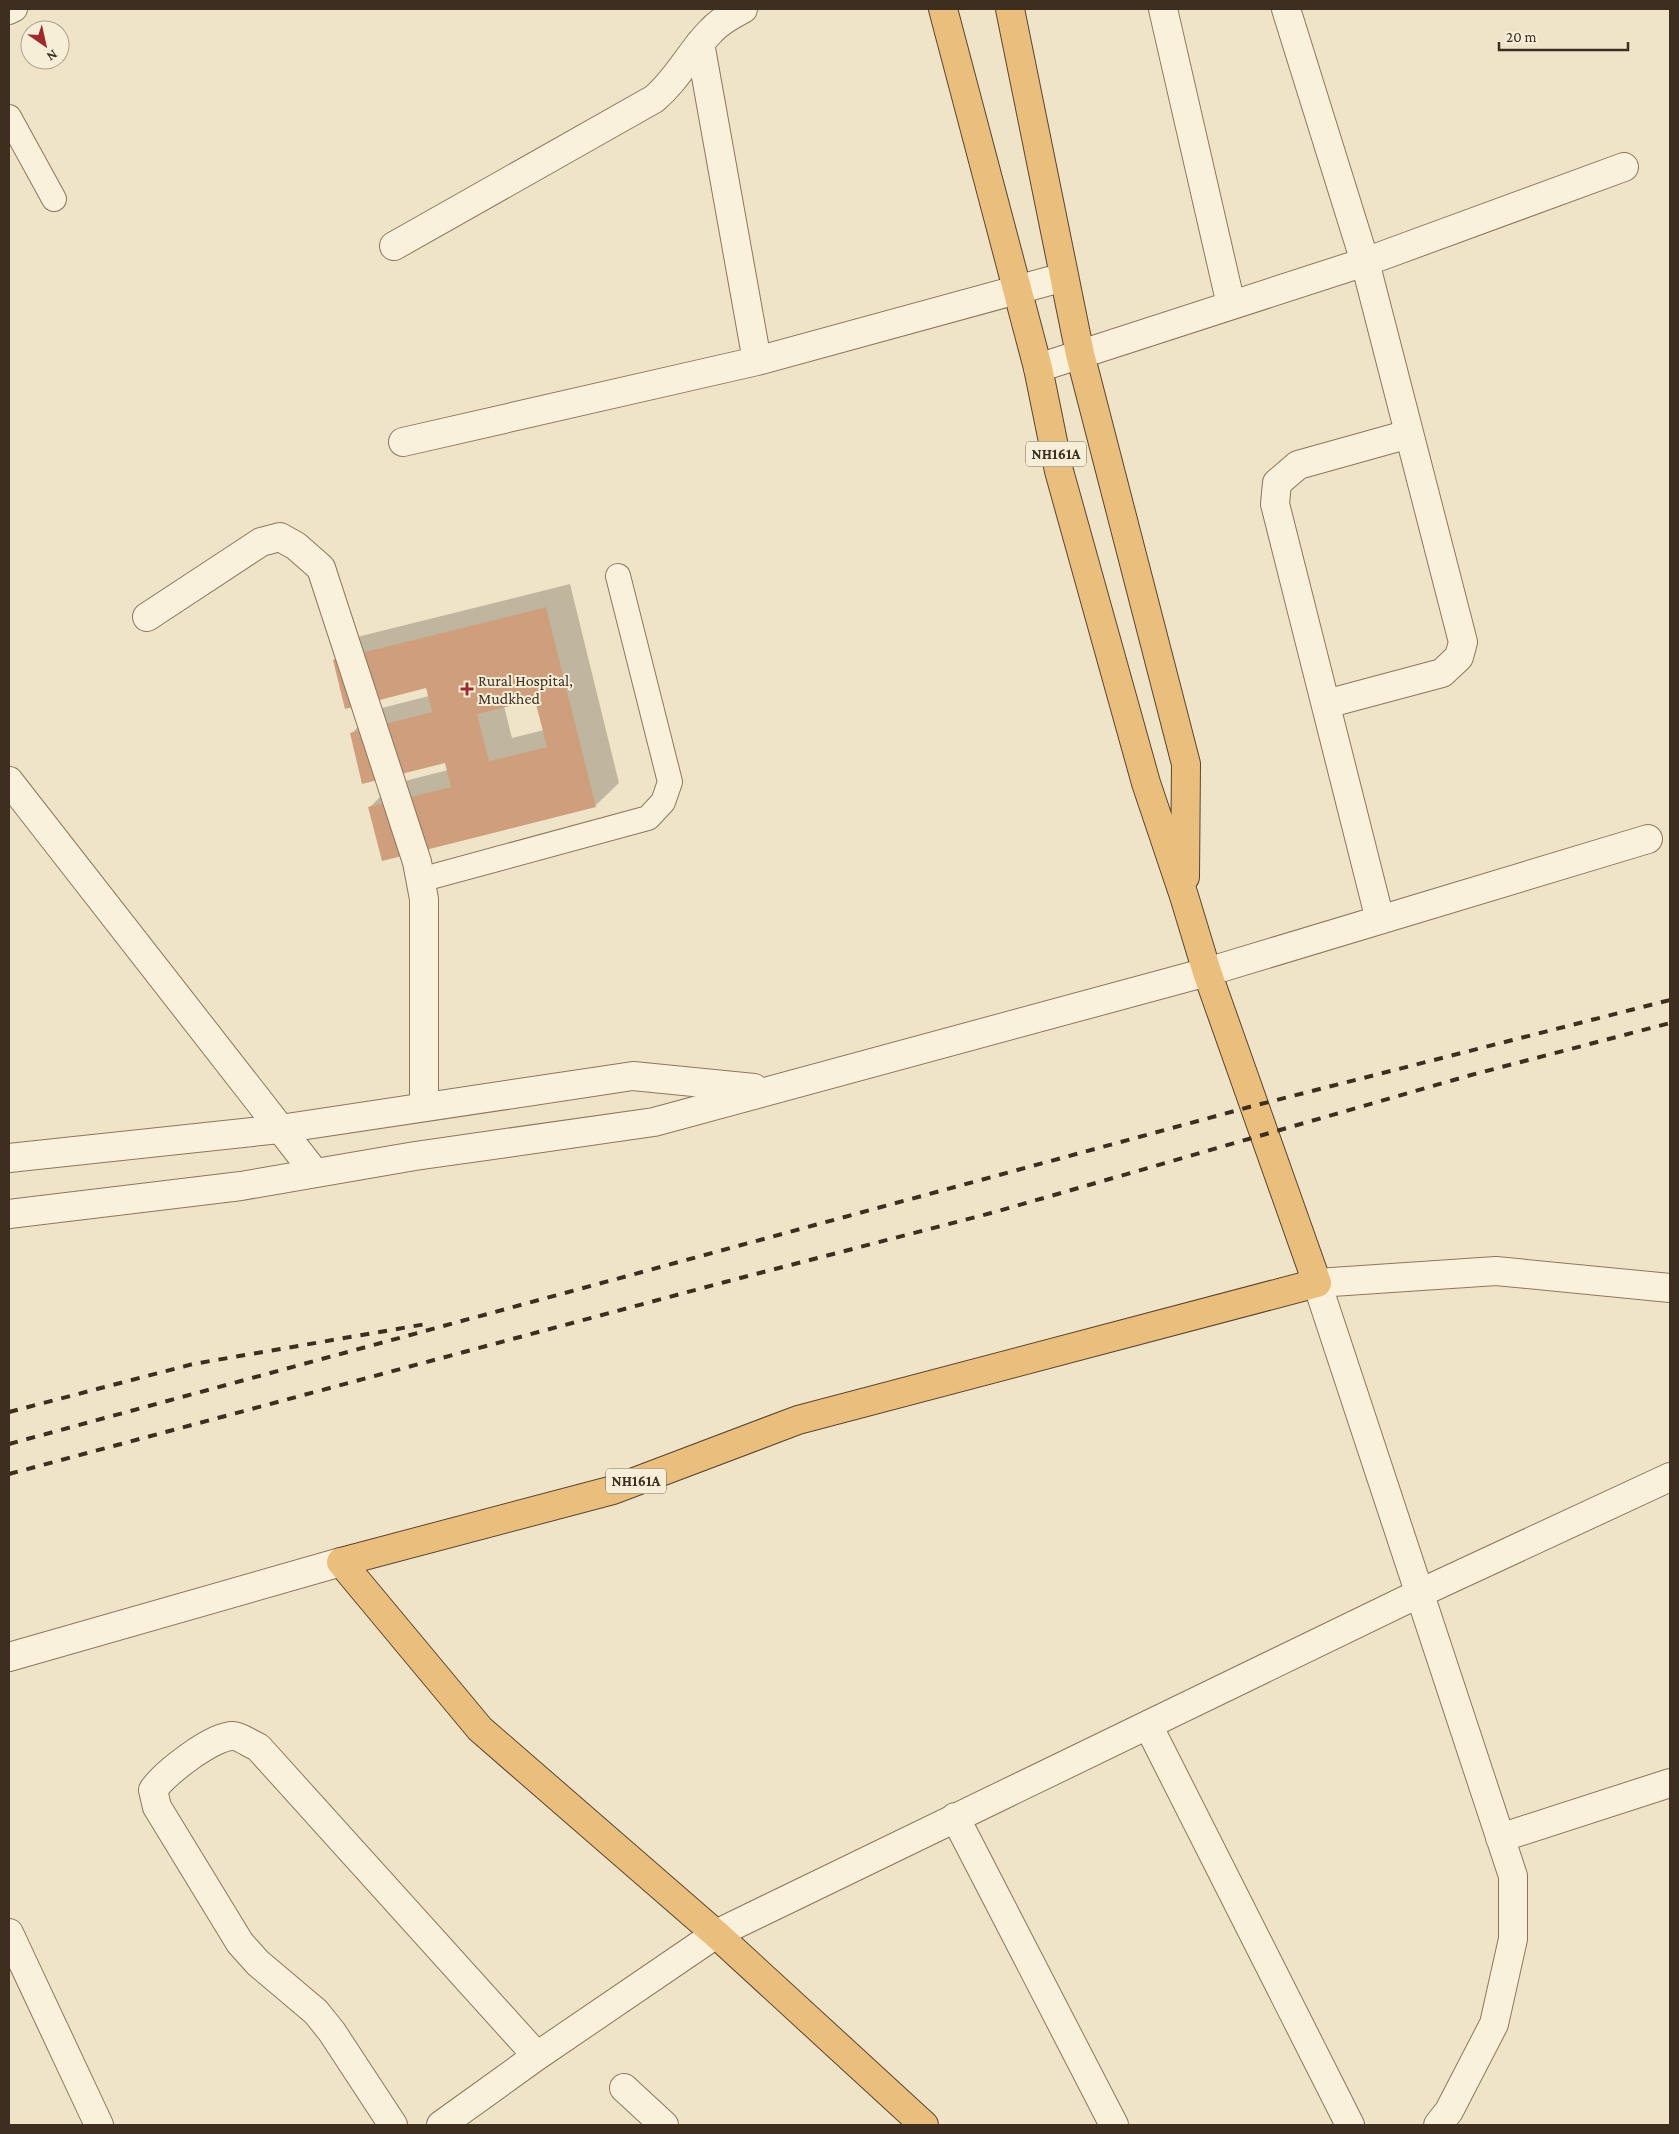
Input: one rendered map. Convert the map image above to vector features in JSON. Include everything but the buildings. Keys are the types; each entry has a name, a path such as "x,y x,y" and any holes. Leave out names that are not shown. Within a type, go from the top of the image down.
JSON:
{"highway":[{"name":"NH161A","path":"341,1562 612,1490 798,1420 1317,1283 1207,972 1146,783 1060,471 1038,368 943,9"},
{"name":"NH161A","path":"1010,9 1080,354 1186,764 1184,896"},
{"path":"341,1562 480,1729 716,1934 924,2125"}],"street":[{"path":"394,246 654,99 678,76 700,43 723,20 743,9"},
{"path":"1162,9 1232,305"},
{"path":"1286,9 1365,262 1463,642 1459,657 1442,673 1326,704"},
{"path":"700,43 757,361"},
{"path":"1038,368 1365,262 1624,167"},
{"path":"403,442 757,361 1064,277"},
{"path":"1380,920 1276,504 1276,483 1298,465 1409,434"},
{"path":"146,617 261,542 280,537 296,546 321,568 417,862 424,898 424,1106"},
{"path":"9,781 315,1173"},
{"path":"9,1214 241,1186 415,1156 654,1122 1207,972 1648,839"},
{"path":"9,1158 280,1129 633,1076 771,1090"},
{"path":"1438,2125 1449,2111 1494,2024 1513,1939 1513,1876 1418,1594 1317,1283 1496,1271 1670,1288"},
{"path":"441,2125 537,2056 716,1934 1418,1594 1670,1477"},
{"path":"9,1657 341,1562"},
{"path":"1148,1724 1350,2125"},
{"path":"393,2125 332,2032 316,2012 258,1963 240,1943 156,1808 153,1790 163,1777 220,1738 235,1736 258,1747 537,2056"},
{"path":"1500,1838 1670,1783"},
{"path":"955,1818 1114,2125"},
{"path":"9,1933 100,2125"},
{"path":"624,2088 664,2125"}],"lane":[{"path":"9,12 15,9"},
{"path":"9,117 54,200"},
{"path":"420,880 648,818 663,802 670,782 618,576"}],"railway":[{"path":"9,1444 1253,1106 1670,1000"},
{"path":"9,1474 725,1282 995,1212 1471,1075 1670,1023"},
{"path":"9,1412 193,1364 426,1324"}],"place":[{"name":"Rural Hospital, Mudkhed","path":"467,689"}]}
